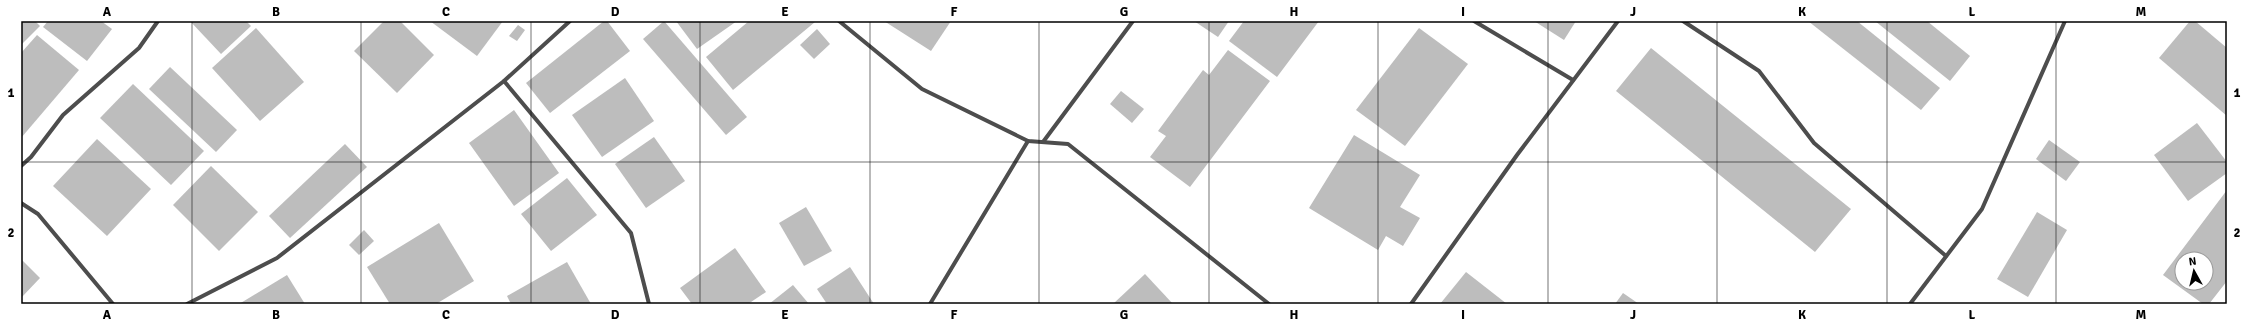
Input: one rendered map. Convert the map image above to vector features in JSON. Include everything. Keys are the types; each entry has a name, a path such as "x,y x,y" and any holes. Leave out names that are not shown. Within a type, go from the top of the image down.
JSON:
{"street":[{"path":"21,166 31,157 63,115 139,48 158,21"},
{"path":"187,304 278,258 504,81 570,21"},
{"path":"839,21 922,89 1028,141 1068,144 1268,304"},
{"path":"1044,142 1133,21"},
{"path":"1474,21 1573,80"},
{"path":"1411,304 1517,155 1618,21"},
{"path":"1683,21 1759,71 1814,143 1946,256"},
{"path":"1910,304 1982,209 2066,21"},
{"path":"504,81 631,233 649,304"},
{"path":"930,304 1028,141"},
{"path":"21,203 38,214 113,304"}],"building":[{"path":"21,21 35,21 40,26 21,45"},
{"path":"48,21 101,21 112,29 87,61 43,27"},
{"path":"190,21 246,21 251,26 221,54"},
{"path":"384,21 400,21 434,55 397,93 354,51"},
{"path":"430,21 503,21 477,56"},
{"path":"604,21 607,21 630,51 550,113 526,83"},
{"path":"664,21 747,117 726,135 643,39"},
{"path":"676,21 737,21 697,49"},
{"path":"749,21 815,22 733,90 706,57"},
{"path":"884,21 951,21 931,51"},
{"path":"1194,21 1229,21 1218,37"},
{"path":"1244,21 1319,21 1277,77 1229,41"},
{"path":"1534,21 1576,21 1564,40"},
{"path":"1808,21 1857,21 1940,88 1921,110"},
{"path":"1875,21 1927,21 1970,56 1950,81"},
{"path":"2190,21 2195,21 2227,48 2227,116 2159,58"},
{"path":"518,25 525,30 517,41 509,36"},
{"path":"256,28 304,82 260,121 212,68"},
{"path":"1419,28 1468,64 1405,146 1356,110"},
{"path":"817,29 830,44 814,59 800,45"},
{"path":"37,35 79,70 21,138 21,53"},
{"path":"1651,48 1851,209 1815,252 1616,91"},
{"path":"1228,50 1270,81 1190,187 1150,157 1166,136 1158,131 1203,70 1209,75"},
{"path":"170,67 237,130 216,152 149,89"},
{"path":"625,78 654,121 602,157 572,115"},
{"path":"133,84 204,151 171,185 100,118"},
{"path":"1121,91 1144,109 1132,123 1110,104"},
{"path":"514,110 559,173 514,206 469,143"},
{"path":"2197,123 2227,162 2227,173 2188,201 2154,155"},
{"path":"1354,135 1420,175 1400,207 1420,218 1403,246 1386,236 1378,250 1309,208"},
{"path":"654,137 685,181 646,208 615,164"},
{"path":"97,139 151,189 107,236 53,186"},
{"path":"2049,140 2080,162 2066,181 2036,159"},
{"path":"345,144 367,167 290,238 269,216"},
{"path":"211,166 258,212 219,251 173,205"},
{"path":"567,178 597,215 551,251 521,214"},
{"path":"2227,190 2227,281 2209,304 2203,304 2185,291 2214,291 2214,251 2181,251"},
{"path":"806,207 832,251 804,266 779,223"},
{"path":"2037,212 2067,230 2028,297 1997,279"},
{"path":"439,223 474,281 436,304 390,304 367,267"},
{"path":"364,230 374,241 359,255 349,245"},
{"path":"735,248 766,292 748,304 692,304 680,288"},
{"path":"21,259 40,278 21,298"},
{"path":"2174,260 2174,283 2163,275"},
{"path":"567,262 591,304 511,304 507,296"},
{"path":"850,267 874,304 827,304 817,289"},
{"path":"1466,272 1507,304 1440,304"},
{"path":"1145,274 1173,304 1113,304"},
{"path":"287,275 305,304 239,304"},
{"path":"793,285 809,304 769,304"},
{"path":"1623,293 1639,304 1615,304"}]}
